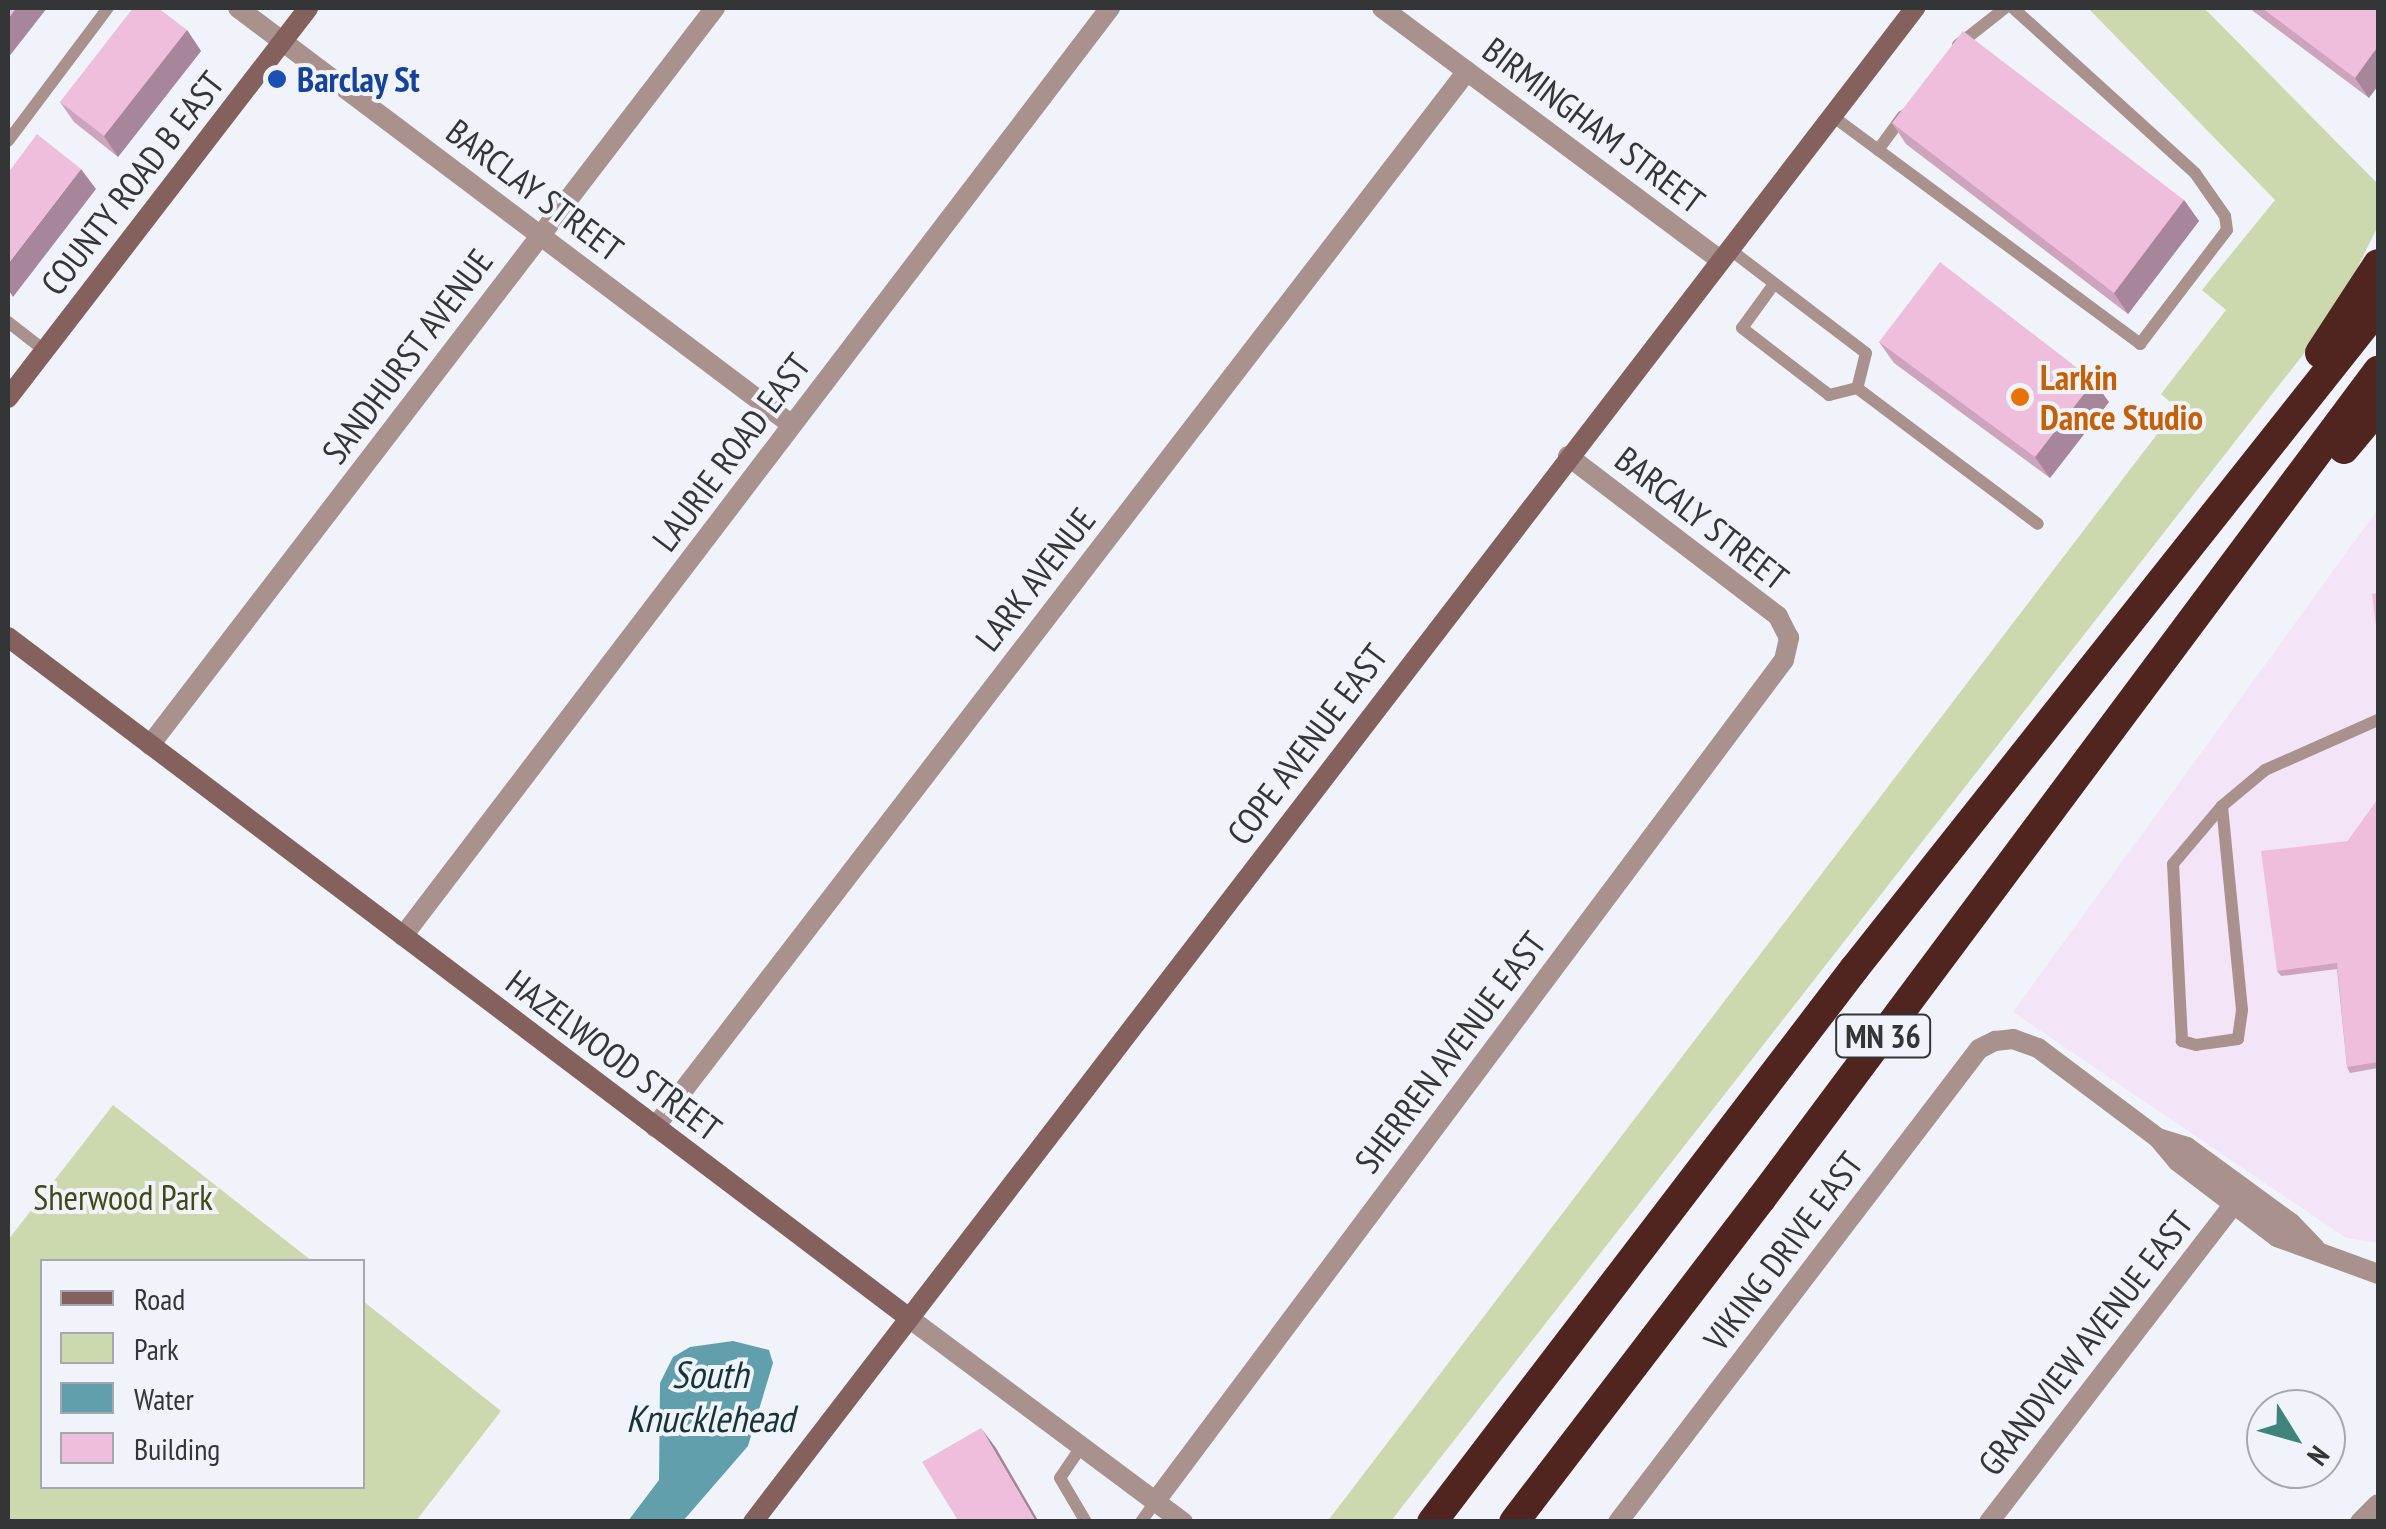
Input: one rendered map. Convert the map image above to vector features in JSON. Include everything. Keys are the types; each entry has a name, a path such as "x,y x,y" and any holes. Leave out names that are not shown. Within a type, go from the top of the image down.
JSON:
{"highway":[{"path":"2131,621 2378,264"},
{"name":"MN 36","path":"1432,1522 1854,969 2378,308"},
{"name":"MN 36","path":"1514,1522 2378,371"},
{"path":"2248,548 2378,408"}],"street":[{"name":"BARCLAY STREET","path":"238,8 792,425"},
{"name":"COUNTY ROAD B EAST","path":"8,398 308,8"},
{"name":"SANDHURST AVENUE","path":"150,745 716,8"},
{"name":"LAURIE ROAD EAST","path":"403,936 1110,8"},
{"name":"BIRMINGHAM STREET","path":"1382,8 1723,254"},
{"name":"COPE AVENUE EAST","path":"753,1522 1915,8"},
{"name":"LARK AVENUE","path":"655,1128 1467,71"},
{"name":"BARCALY STREET","path":"1568,456 1778,616 1789,638"},
{"name":"HAZELWOOD STREET","path":"8,637 1183,1522"},
{"name":"SHERREN AVENUE EAST","path":"1155,1502 1784,660 1789,638"},
{"name":"VIKING DRIVE EAST","path":"1618,1522 1979,1050 2012,1038 2038,1048 2158,1138"},
{"path":"2158,1138 2176,1161 2277,1237 2378,1274"},
{"path":"2158,1138 2187,1146 2291,1223 2319,1252"},
{"name":"GRANDVIEW AVENUE EAST","path":"1989,1522 2233,1205"},
{"path":"2360,1522 2378,1504"}],"lane":[{"path":"8,141 13,123 108,8"},
{"path":"1950,56 1960,42 2006,8"},
{"path":"1831,116 2140,344 2227,230 2225,216 2195,173 2013,8"},
{"path":"1878,150 1908,109"},
{"path":"1723,254 1774,284 1866,353 1857,388"},
{"path":"1774,284 1742,328 1829,395 1857,388"},
{"path":"9,328 44,350"},
{"path":"1857,388 2038,524"},
{"path":"2222,806 2242,1010 2238,1039 2196,1045 2182,1041 2173,864 2222,806 2265,770 2378,720"},
{"path":"1081,1448 1060,1478 1086,1522"},
{"path":"1141,1522 1155,1502"}],"shaded area":[{"path":"2378,509 2378,1243 2346,1238 2013,1012"}],"green space":[{"path":"2088,8 2204,8 2378,184 2378,226 2334,315 1391,1521 1327,1522 2177,408 2161,394 2226,310 2202,290 2275,200"},
{"name":"Sherwood Park","path":"113,1105 309,1259 40,1259 40,1489 365,1489 365,1303 501,1411 416,1521 8,1521 8,1240"}],"water":[{"name":"South Knucklehead","path":"733,1341 769,1350 773,1363 748,1446 683,1521 628,1521 659,1480 660,1383 673,1357 690,1347"}],"building":[{"path":"133,8 158,8 187,30 104,136 60,102"},
{"path":"2262,8 2378,8 2378,46 2355,78"},
{"path":"1963,31 2184,200 2114,293 1892,123"},
{"path":"37,134 81,169 8,264 8,173"},
{"path":"1940,262 2094,381 2035,457 1879,342"},
{"path":"2378,593 2378,642 2372,594"},
{"path":"2378,799 2378,1062 2347,1067 2337,963 2277,971 2261,851 2348,841"},
{"path":"981,1428 1036,1522 959,1522 922,1462"}],"place":[{"name":"Barclay St","path":"277,79"},
{"name":"Larkin Dance Studio","path":"2020,397"}]}
